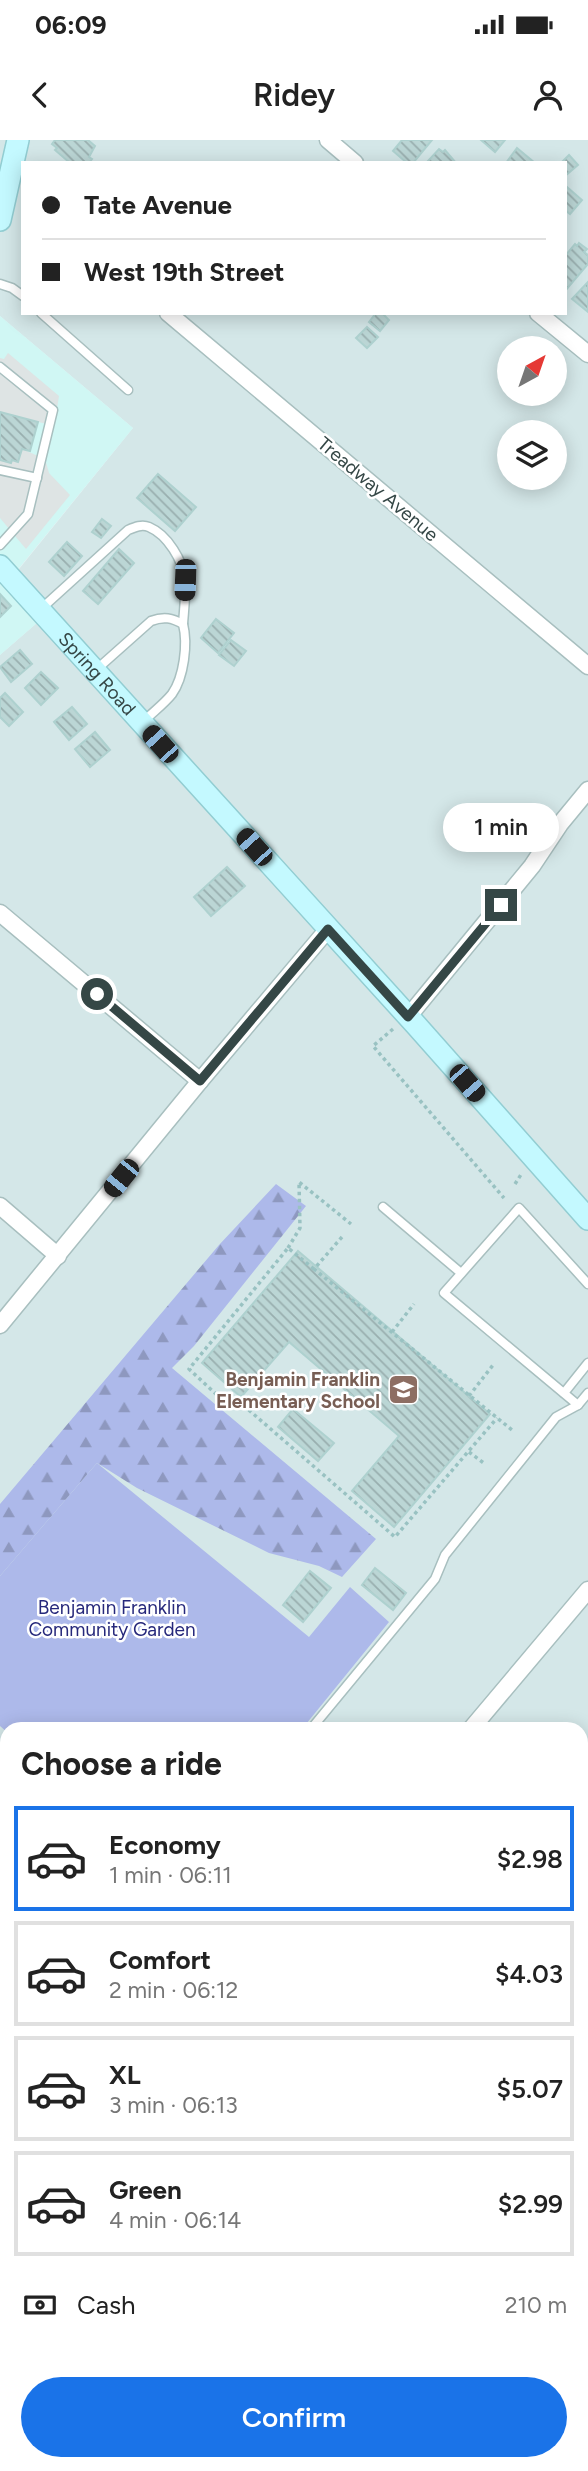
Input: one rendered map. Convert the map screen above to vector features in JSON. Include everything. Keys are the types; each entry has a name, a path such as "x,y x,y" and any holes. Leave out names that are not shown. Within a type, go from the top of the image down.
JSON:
{"street":[{"path":"0,220 16,186 18,140"},
{"path":"328,140 353,161"},
{"name":"Treadway Avenue","path":"170,315 588,666"},
{"path":"540,315 588,355"},
{"name":"Spring Road","path":"0,566 328,929 400,1023 588,1219"},
{"path":"400,1023 532,866 560,824 588,790"},
{"path":"0,914 200,1081"},
{"path":"0,1325 328,929"},
{"path":"0,1206 58,1256"},
{"path":"477,1722 588,1590"}],"lane":[{"path":"0,284 21,295"},
{"path":"43,315 128,390"},
{"path":"0,367 53,410 28,514 0,545"},
{"path":"0,470 37,478"},
{"path":"40,610 128,530 139,526 150,527 169,544 180,561 185,580 183,624 186,642 177,684 172,694 142,723"},
{"path":"94,671 151,621 161,617 183,624"},
{"path":"383,1207 461,1273"},
{"path":"578,1405 444,1293 519,1208 588,1284"},
{"path":"564,1393 588,1363"},
{"path":"318,1722 435,1579 444,1555 556,1417 578,1405 588,1393"}],"path":[{"path":"400,1023 373,1046 505,1198"},
{"path":"515,1184 523,1171"},
{"path":"232,1409 189,1369 288,1248 300,1228 299,1182 351,1224"},
{"path":"314,1269 342,1237"},
{"path":"288,1248 512,1430"},
{"path":"392,1332 414,1304"},
{"path":"470,1396 493,1365"},
{"path":"228,1405 235,1398 395,1537 497,1418"},
{"path":"469,1452 485,1464"}],"shaded area":[{"path":"0,140 588,140 588,1722 0,1722 0,655 45,616 11,579 133,428 0,316"},
{"path":"0,316 133,428 11,578 45,616 0,655"},
{"path":"8,353 59,396 54,426 0,412 0,358 4,359"},
{"path":"22,449 45,459 49,473 70,495 26,549 0,518 0,460 10,463 12,460 18,461"}],"green space":[{"path":"276,1184 306,1206 194,1346 172,1368 376,1539 342,1577 319,1566 269,1553 137,1488 97,1463 0,1576 0,1504 219,1245"},
{"name":"Benjamin Franklin Community Garden","path":"97,1463 309,1637 350,1587 389,1622 308,1722 0,1722 0,1576"}],"building":[{"path":"55,140 88,140 95,146 89,157 92,159 90,161 68,161 52,144"},
{"path":"402,140 432,140 415,161 405,161 393,151"},
{"path":"481,140 505,140 495,152"},
{"path":"517,148 533,161 507,161"},
{"path":"439,149 443,152 445,150 454,161 428,161"},
{"path":"569,155 578,165 567,174 567,161 563,161"},
{"path":"567,187 582,200 570,214 567,212"},
{"path":"579,243 587,249 584,252 588,255 588,264 567,289 567,254 575,244 577,246"},
{"path":"588,282 588,312 572,299"},
{"path":"374,315 384,315 389,320 380,331 369,322"},
{"path":"367,327 378,337 367,348 356,338"},
{"path":"0,412 38,422 30,451 22,449 18,462 0,460"},
{"path":"158,474 196,507 175,531 137,498"},
{"path":"102,519 111,526 101,538 92,532"},
{"path":"67,542 82,556 64,576 49,562"},
{"path":"119,549 134,563 98,604 83,591"},
{"path":"0,594 11,606 0,617"},
{"path":"216,619 234,633 218,653 201,638"},
{"path":"231,640 246,651 234,666 219,655"},
{"path":"20,650 32,664 11,682 0,667"},
{"path":"41,672 58,688 41,705 25,688"},
{"path":"5,693 23,712 9,726 0,717 0,698"},
{"path":"72,707 87,724 69,740 54,722"},
{"path":"95,732 110,750 90,767 75,749"},
{"path":"227,867 245,886 211,916 194,897"},
{"name":"Benjamin Franklin Elementary School","path":"298,1251 490,1414 394,1527 352,1491 399,1436 289,1342 241,1397 202,1363"},
{"path":"293,1409 334,1443 318,1461 278,1427"},
{"path":"375,1568 406,1593 393,1610 362,1585"},
{"path":"310,1571 331,1588 303,1622 283,1605"}],"place":[{"name":"Benjamin Franklin Elementary School","path":"403,1390"}],"route":[{"path":"97,994 200,1081 328,929 408,1017 501,905"}]}
